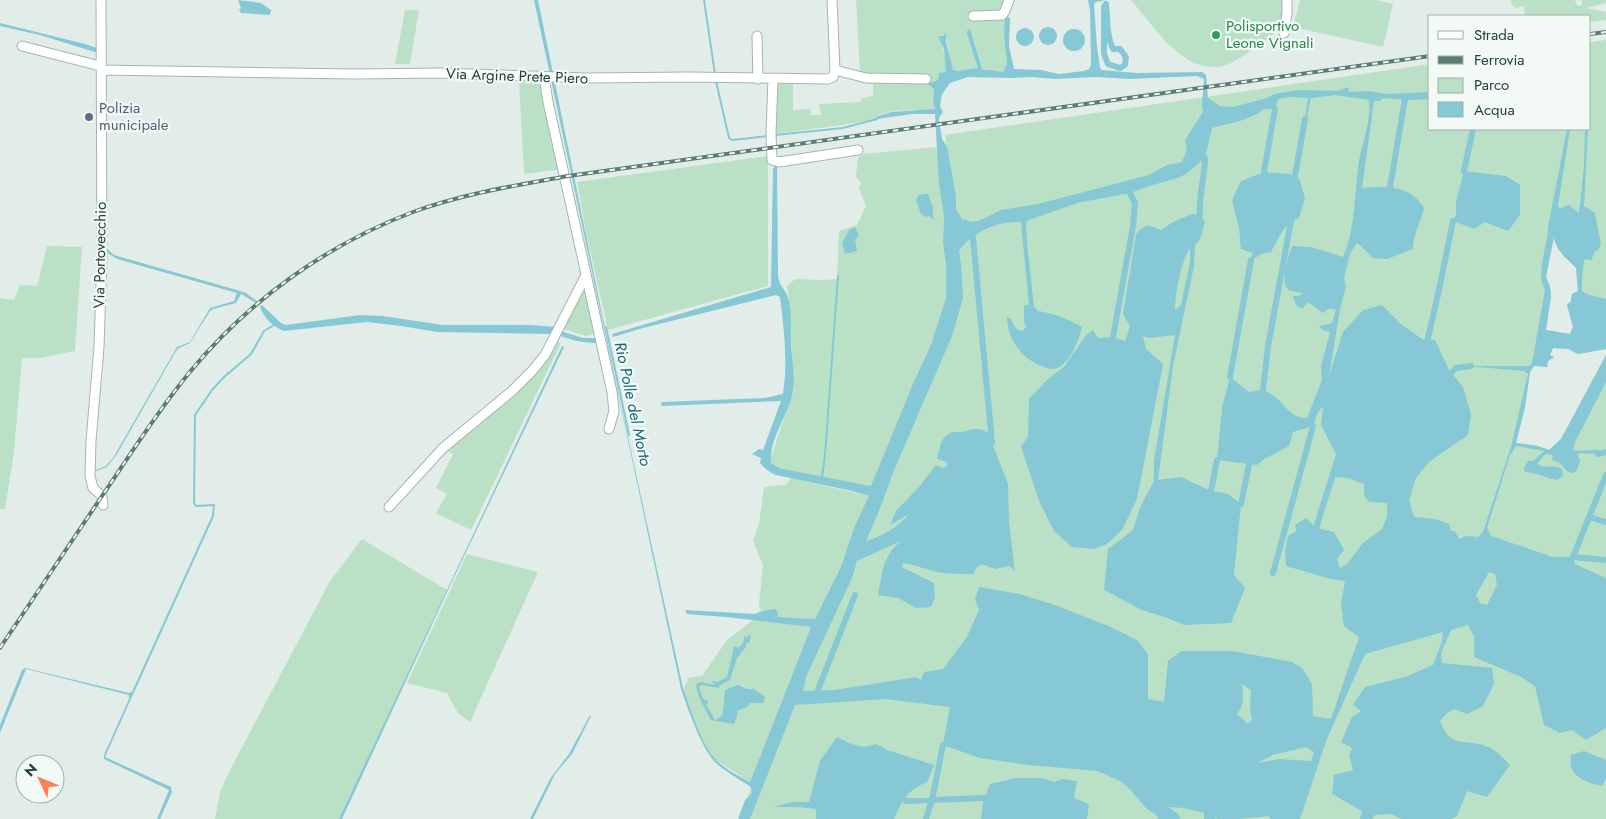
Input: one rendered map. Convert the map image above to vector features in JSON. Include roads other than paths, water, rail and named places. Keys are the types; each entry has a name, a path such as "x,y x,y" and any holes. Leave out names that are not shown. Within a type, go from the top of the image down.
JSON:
{"street":[{"name":"Via Portovecchio","path":"101,0 103,69 102,256 99,348 90,476 93,488 102,496 103,505"},
{"path":"832,0 835,70 866,78 926,79"},
{"path":"973,16 1002,15 1009,0"},
{"path":"1284,32 1288,13 1287,0"},
{"path":"757,36 758,79"},
{"name":"Via Argine Prete Piero","path":"22,46 103,69 297,74 440,73 588,78 758,79 828,79 833,77 835,70"},
{"path":"549,76 548,102 612,392 614,411 609,429"},
{"path":"773,79 772,160 779,162 858,150"},
{"path":"389,507 443,448 512,391 533,370 545,355 586,275"}],"water":[{"path":"238,0 261,3 271,12 269,15 241,13"},
{"path":"534,0 538,0 617,387 683,688 706,747 724,767 750,782 811,627 687,614 685,610 755,614 775,609 778,613 777,617 815,619 841,567 854,528 869,496 776,475 760,463 761,458 752,454 759,449 763,450 781,401 661,406 662,402 765,398 783,394 785,358 780,297 776,295 613,337 612,334 771,287 773,169 775,165 777,166 778,275 790,306 794,378 791,399 773,444 771,463 779,468 871,486 931,345 946,298 946,265 943,243 944,217 939,184 935,114 912,114 877,119 875,117 891,112 935,109 933,102 934,89 928,84 938,80 939,73 946,72 944,49 938,36 944,36 946,32 946,42 953,70 978,68 967,34 967,31 970,29 982,69 1004,71 1007,63 1004,35 1005,17 1009,17 1009,46 1014,69 1041,70 1059,74 1084,71 1089,69 1091,65 1090,10 1088,0 1106,0 1094,4 1097,47 1100,68 1102,70 1137,73 1202,72 1206,75 1208,98 1220,106 1233,107 1267,98 1274,94 1299,90 1338,91 1348,87 1349,92 1369,91 1387,94 1428,92 1428,99 1383,98 1380,101 1374,101 1362,188 1389,187 1405,191 1418,200 1424,208 1414,239 1413,249 1387,259 1373,258 1357,243 1350,254 1344,278 1346,286 1340,309 1329,376 1343,332 1363,310 1382,305 1401,324 1422,339 1435,340 1450,372 1456,366 1529,366 1532,363 1545,290 1542,283 1542,267 1567,130 1570,130 1558,206 1560,208 1569,205 1579,213 1584,167 1585,130 1588,130 1584,206 1595,213 1601,244 1598,250 1595,251 1591,261 1588,259 1584,260 1582,291 1586,294 1606,299 1606,349 1578,354 1568,349 1553,348 1550,355 1554,357 1548,361 1547,367 1534,366 1530,372 1525,407 1516,443 1538,446 1549,450 1561,439 1606,355 1606,382 1575,442 1573,451 1598,450 1598,454 1577,454 1580,461 1577,470 1573,473 1568,472 1560,463 1552,460 1553,455 1545,454 1537,464 1562,469 1563,476 1557,480 1525,472 1524,468 1528,461 1533,461 1544,451 1516,446 1510,455 1487,528 1491,536 1553,557 1573,557 1575,564 1606,578 1606,728 1586,740 1572,730 1560,733 1544,725 1535,686 1521,677 1474,657 1474,636 1468,625 1451,630 1441,653 1442,663 1492,668 1494,684 1483,706 1467,714 1454,709 1440,721 1444,730 1454,740 1480,744 1491,748 1510,765 1487,797 1467,791 1457,816 1452,819 1401,819 1392,814 1375,815 1372,819 1360,819 1362,811 1332,794 1334,775 1353,770 1349,755 1352,748 1341,742 1352,717 1361,711 1353,705 1365,687 1405,677 1433,665 1442,641 1443,632 1365,654 1326,741 1300,819 1270,819 1269,816 1240,819 1204,819 1204,813 1184,808 1168,807 1177,813 1181,819 1158,819 1128,787 1118,780 1097,771 1029,765 980,758 943,745 950,707 886,699 795,705 750,819 738,819 745,800 752,793 751,787 716,763 705,748 681,689","holes":["1197,76 1204,79 1203,112 1185,140 1187,149 1182,162 1167,165 1149,175 1038,204 1001,210 981,220 972,222 962,219 956,209 956,196 947,147 942,139 939,118 943,112 940,106 942,94 950,83 968,77 1055,79 1096,77 1130,79","1336,95 1369,100 1369,116 1359,161 1352,222 1343,257 1311,247 1292,246 1285,270 1284,277 1287,288 1291,291 1303,293 1299,296 1293,296 1296,305 1302,309 1308,302 1323,313 1328,309 1336,309 1332,323 1319,326 1323,330 1330,332 1321,366 1322,380 1307,418 1290,412 1277,398 1265,391 1249,392 1230,377 1222,408 1217,460 1257,465 1264,459 1289,446 1293,432 1313,426 1318,412 1323,406 1321,425 1338,458 1335,477 1348,478 1364,484 1364,495 1369,502 1387,503 1387,517 1382,529 1363,543 1347,564 1340,568 1337,559 1344,550 1334,532 1316,528 1306,518 1295,525 1296,531 1288,536 1285,551 1286,566 1331,579 1345,581 1341,605 1344,626 1359,637 1331,719 1313,716 1312,684 1302,668 1292,662 1232,651 1181,651 1168,661 1164,702 1148,699 1148,654 1137,640 1111,627 1055,605 1019,594 979,587 975,599 979,610 967,637 943,669 924,672 921,680 916,677 835,690 803,691 806,677 852,578 857,561 901,541 887,559 882,572 878,595 898,598 916,608 931,607 935,598 934,583 902,567 903,563 946,573 973,574 977,567 982,564 995,569 1010,566 1015,572 1009,522 1008,484 988,433 981,430 953,432 946,436 941,443 937,459 947,462 947,466 943,468 936,465 919,487 896,511 890,525 909,514 901,523 884,534 866,541 892,475 952,336 963,298 959,251 971,238 995,225 1021,222 1029,305 1024,305 1026,327 1022,331 1016,329 1011,319 1007,317 1010,334 1018,348 1029,359 1044,367 1057,368 1071,355 1082,327 1071,321 1038,311 1034,307 1026,221 1077,203 1130,193 1177,178 1186,174 1205,158 1212,128 1243,120 1264,109 1275,109 1278,99 1290,97 1308,98 1305,119 1307,118 1311,98","1554,237 1559,251 1576,268 1578,291 1572,294 1571,301 1567,305 1573,327 1570,334 1546,330 1551,297 1546,277","1478,367 1524,371 1528,374 1511,447 1483,532 1478,537 1466,536 1459,539 1455,531 1451,531 1449,524 1435,519 1414,517 1409,500 1416,478 1430,461 1468,435 1471,414 1463,387 1453,375 1458,368","1489,572 1495,574 1497,585 1487,605 1480,603 1476,595","1242,684 1251,690 1250,710 1252,719 1248,724 1237,714 1243,700","1306,747 1314,752 1311,761 1279,759 1257,763 1273,755"]},
{"path":"0,23 85,44 97,48 98,53 40,35 0,26"},
{"path":"1044,27 1052,27 1057,32 1055,43 1044,45 1039,40 1039,32"},
{"path":"1025,28 1031,31 1034,37 1031,43 1025,46 1019,43 1016,37 1019,31"},
{"path":"1074,29 1082,32 1085,40 1082,48 1074,51 1066,48 1063,40 1066,32"},
{"path":"105,129 107,129 107,249 114,255 246,293 258,302 256,303 241,294 236,303 210,311 190,343 176,351 117,454 107,467 96,471 106,466 113,458 177,347 190,342 210,308 234,301 237,293 117,259 106,252"},
{"path":"1464,171 1506,176 1520,185 1520,215 1508,231 1485,222 1474,229 1453,221 1456,215 1456,202"},
{"path":"1264,172 1289,174 1299,178 1305,198 1299,218 1285,228 1271,252 1251,260 1253,253 1241,249 1239,228 1232,200 1241,181"},
{"path":"928,194 935,220 921,214 916,200 918,196"},
{"path":"1192,214 1200,215 1205,222 1200,239 1195,245 1194,266 1173,366 1158,480 1181,477 1209,490 1228,494 1241,504 1234,575 1245,588 1231,623 1184,625 1142,610 1104,590 1108,549 1133,530 1141,505 1154,481 1154,461 1175,335 1150,338 1143,336 1146,349 1163,364 1137,499 1122,530 1107,544 1094,549 1072,547 1054,531 1039,501 1021,446 1028,437 1029,399 1049,378 1064,367 1086,335 1093,330 1098,338 1113,337 1125,341 1130,327 1123,314 1136,235 1139,230 1148,225 1161,230 1173,222","holes":["1190,248 1190,262 1181,305 1175,310 1179,278"]},
{"path":"855,227 859,236 855,239 857,251 845,254 842,243 849,230"},
{"path":"262,305 281,323 286,325 360,315 383,316 443,325 531,325 556,327 552,334 437,332 367,322 284,331 273,325 266,318 260,307"},
{"path":"560,331 583,338 596,338 597,343 582,342 558,335"},
{"path":"562,346 564,347 448,590 342,819 339,819"},
{"path":"745,635 746,638 749,635 751,636 749,643 746,644 746,647 737,658 730,680 720,685 719,688 702,685 699,687 703,699 707,700 708,703 706,705 715,720 722,716 725,690 738,685 747,689 754,689 765,697 764,703 750,703 747,707 737,711 734,724 711,720 699,697 696,684 701,682 714,685 712,681 718,682 727,677 734,647 739,647 743,643"},
{"path":"25,668 129,693 135,690 105,757 171,787 172,792 160,819 157,819 169,790 104,759 129,695 26,669 0,733 0,725 22,670"},
{"path":"590,715 572,754 555,774 533,819 530,819 550,779 569,754"},
{"path":"837,737 861,746 876,744 887,750 934,765 927,782 910,792 894,819 816,819 816,809 774,807 792,802 809,802 820,761"},
{"path":"1584,751 1606,760 1606,779 1602,786 1584,780 1573,771 1571,755"},
{"path":"1016,778 1042,778 1054,782 1062,779 1077,781 1074,798 1089,804 1087,819 981,819 983,803 990,784"}],"waterway":[{"path":"704,0 715,74"},
{"path":"1106,4 1108,33 1111,44 1113,49 1120,49 1126,57 1125,65 1120,68 1108,64 1104,54 1104,7 1106,4"},
{"path":"716,81 729,138 732,140 768,136"},
{"path":"1390,187 1405,99"},
{"path":"1264,172 1275,109"},
{"path":"775,135 843,128 877,119"},
{"path":"1295,176 1305,119"},
{"path":"1464,171 1473,130"},
{"path":"1200,215 1205,158"},
{"path":"1113,337 1133,226 1135,203 1130,193"},
{"path":"1263,390 1268,346 1291,221"},
{"path":"1428,338 1453,221"},
{"path":"973,238 992,443"},
{"path":"1230,377 1251,260"},
{"path":"822,477 838,276"},
{"path":"134,690 213,516 214,505 196,506 194,503 195,415 212,390 251,354 264,331 274,325"},
{"name":"Rio Polle del Morto","path":"606,327 629,435"},
{"path":"1451,373 1456,368 1471,366"},
{"path":"1273,573 1313,426"},
{"path":"1598,454 1606,452"},
{"path":"1316,528 1338,458"},
{"path":"1211,491 1217,460"},
{"path":"1241,504 1249,464"},
{"path":"1606,475 1573,557 1606,560"},
{"path":"1589,517 1605,522"},
{"path":"818,690 855,595"},
{"path":"926,819 932,800 943,745"},
{"path":"906,801 984,798"}],"railway":[{"path":"1591,34 1606,32"},
{"path":"0,648 155,418 189,373 212,347 263,299 291,278 319,258 381,225 432,205 471,195 568,176 1428,56"}],"place":[{"name":"Polisportivo Leone Vignali","path":"1216,35"},
{"name":"Polizia municipale","path":"89,117"}]}
